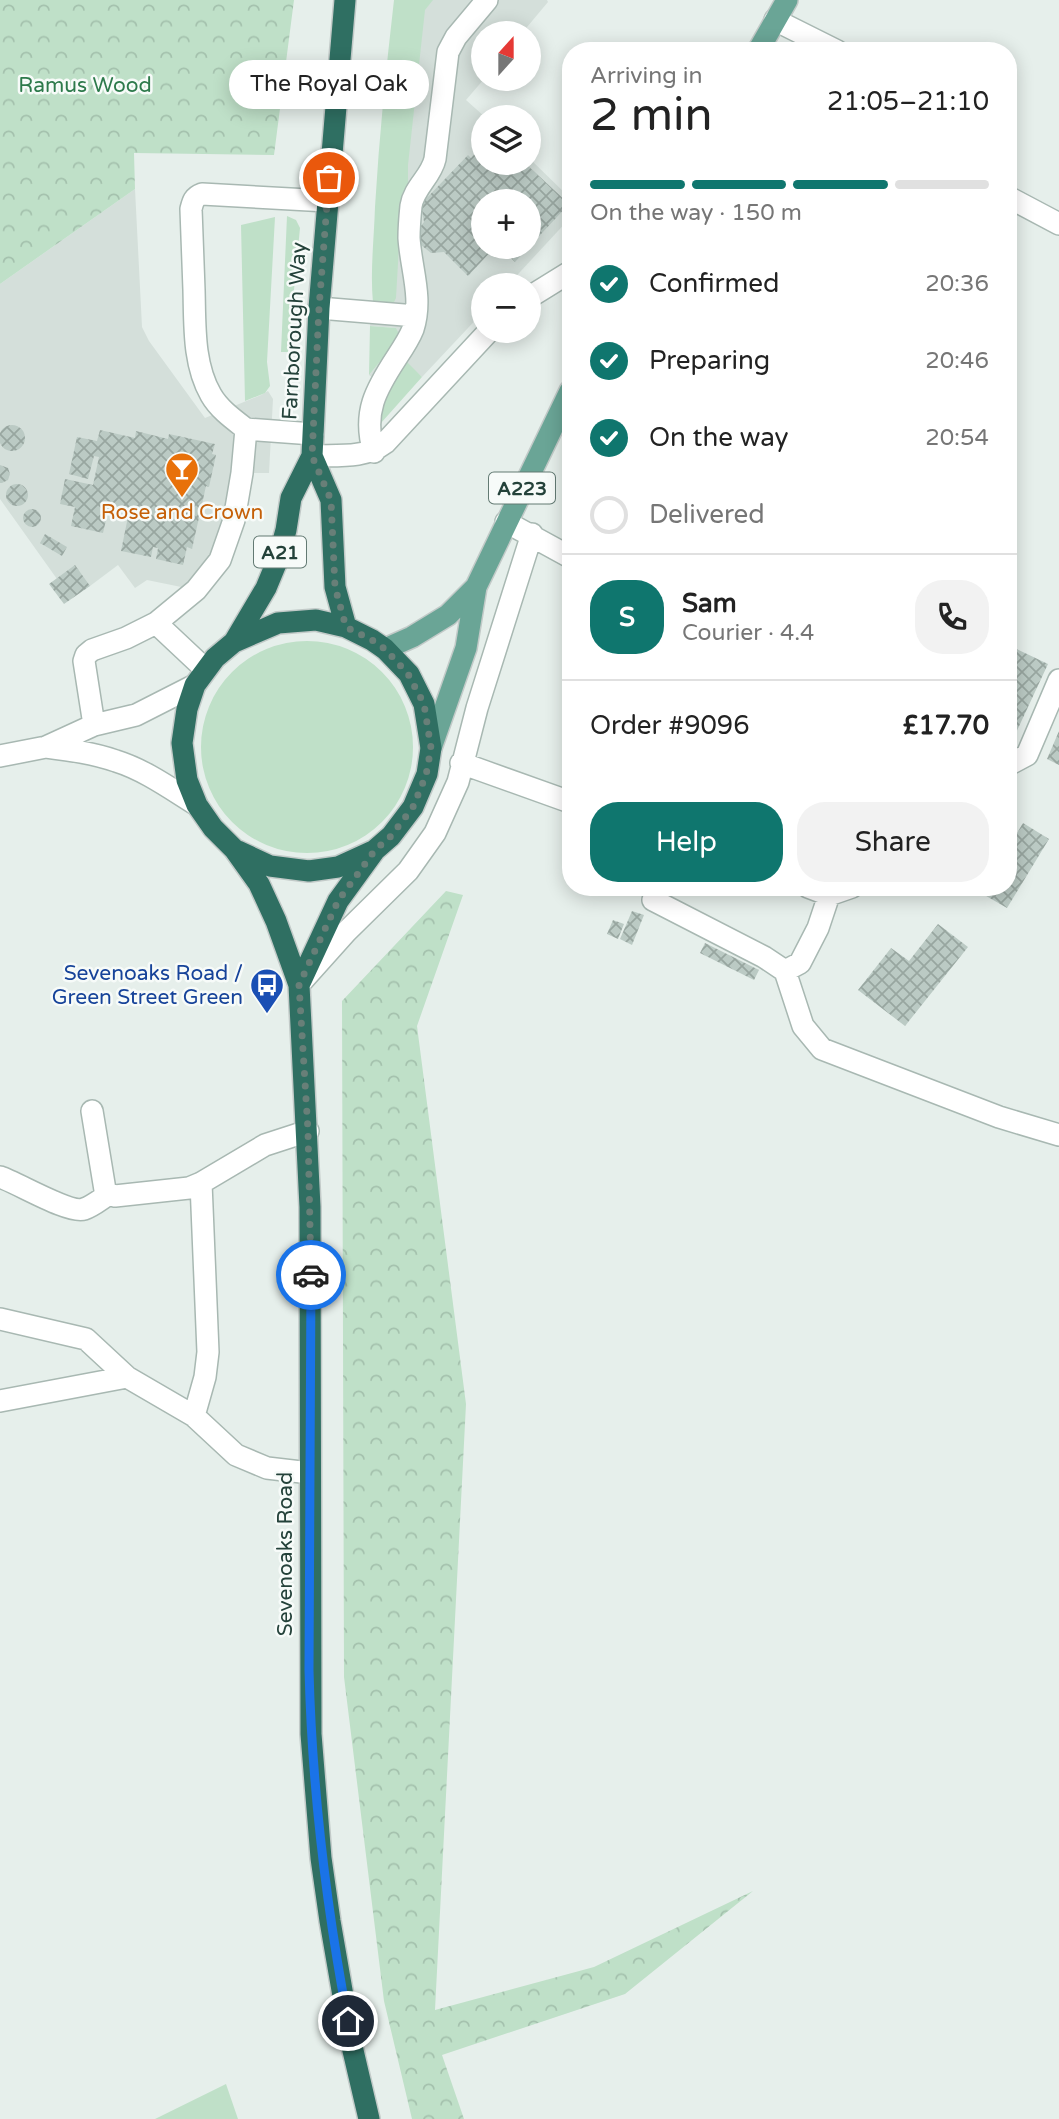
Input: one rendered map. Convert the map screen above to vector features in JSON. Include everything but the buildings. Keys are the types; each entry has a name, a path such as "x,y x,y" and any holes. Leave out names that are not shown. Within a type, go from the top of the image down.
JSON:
{"highway":[{"name":"Farnborough Way","path":"234,642 266,588 274,569 286,530 291,498 312,456 319,308 345,0"},
{"name":"Farnborough Way","path":"312,456 331,500 335,587 346,627"},
{"path":"316,620 346,627 372,640 385,649 408,674 424,704 431,748 426,775 413,807 391,836 375,850 338,901 299,985 260,884 197,805 187,780 182,743 187,709 200,677 234,642 278,623 316,620"},
{"path":"234,849 270,866 309,871 338,867 375,850"},
{"name":"Sevenoaks Road","path":"299,985 308,1131 311,1261 311,1734 323,1871 351,2042 369,2119"}],"main road":[{"path":"763,42 787,0"},
{"name":"A223","path":"431,748 466,648 475,587 562,407"},
{"name":"A223","path":"385,649 448,615 475,587"}],"street":[{"path":"374,452 368,425 373,400 380,383 408,341 416,316 416,287 409,237 411,203 433,168 448,52 451,44 487,0"},
{"path":"775,20 819,42"},
{"path":"313,434 246,429 227,415 212,398 199,362 195,321 192,202 196,196 202,194 327,201"},
{"path":"1017,202 1059,224"},
{"path":"541,290 562,277"},
{"path":"319,308 416,316"},
{"path":"312,456 363,455 374,452 478,343"},
{"path":"94,725 84,661 86,655 92,650 156,624 196,590 220,560 234,520 246,429"},
{"path":"506,522 533,534 562,552"},
{"path":"299,985 346,932 408,871 435,834 458,782 461,763 533,534"},
{"path":"0,756 46,747 94,725 135,715 200,677 156,624"},
{"path":"1017,760 1027,755 1059,680"},
{"path":"46,747 90,753 117,761 136,769 197,805"},
{"path":"461,763 562,799"},
{"path":"785,971 800,963 818,928 829,896"},
{"path":"653,900 764,957 785,971 803,1026 822,1049 999,1117 1059,1135"},
{"path":"92,1111 105,1190 115,1196 189,1188 265,1145 308,1131"},
{"path":"0,1177 16,1182 66,1208 82,1210 109,1194"},
{"path":"194,1416 205,1377 208,1352 201,1183"},
{"path":"0,1319 86,1339 127,1377 194,1416 236,1455 267,1468 310,1472"},
{"path":"0,1401 127,1377"}],"shaded area":[{"path":"409,0 547,0 532,21 471,21 471,91 474,91 466,100 472,105 471,175 541,175 541,170 562,190 562,227 541,249 541,189 471,189 471,259 532,259 519,273 471,273 471,325 422,377 405,362 390,391 369,375 397,341 396,328 370,326"},
{"path":"135,189 142,327 149,341 205,418 268,391 273,399 269,473 242,473 234,520 196,590 147,580 135,588 118,565 90,586 57,579 0,499 0,284"}],"green space":[{"name":"Ramus Wood","path":"0,0 294,0 274,155 134,153 135,189 0,284"},
{"path":"394,0 433,0 425,10 408,183 402,194 396,298 389,304 373,303 372,267 379,155"},
{"path":"287,216 296,220 300,228 288,352 281,352"},
{"path":"275,217 267,362 270,386 265,393 245,401 241,225"},
{"path":"370,326 396,328 399,334 397,341 369,375"},
{"path":"406,361 422,377 381,423 385,399"},
{"path":"307,641 348,649 382,672 405,706 413,747 405,788 382,822 348,845 307,853 266,845 232,822 209,788 201,747 209,706 232,672 266,649"},
{"path":"446,891 463,895 417,1026 466,1404 435,2010 594,1967 753,1891 625,1994 442,2055 464,2119 412,2119 384,2001 344,1677 342,1001"},
{"path":"226,2084 238,2119 155,2119"}],"way so far":[{"path":"311,1275 308,1131 299,985 338,901 375,850 391,836 413,807 426,775 431,748 424,704 408,674 385,649 346,627 335,587 331,500 312,456 329,178"}],"place":[{"name":"The Royal Oak","path":"329,178"},
{"name":"Rose and Crown","path":"182,499"},
{"name":"Sevenoaks Road / Green Street Green","path":"267,1015"}],"route":[{"path":"311,1275 311,1734 321,1858 348,2021"}]}
